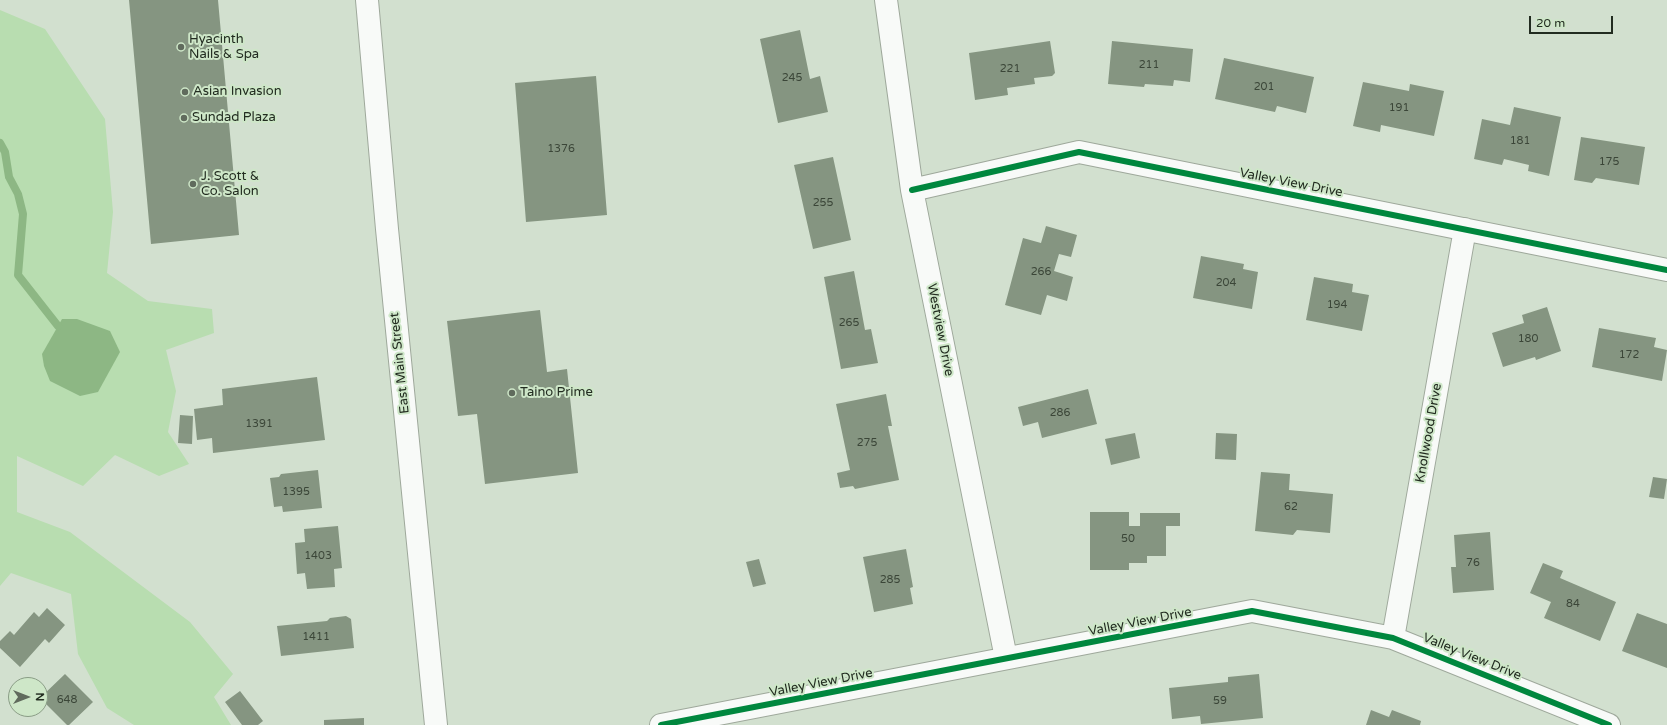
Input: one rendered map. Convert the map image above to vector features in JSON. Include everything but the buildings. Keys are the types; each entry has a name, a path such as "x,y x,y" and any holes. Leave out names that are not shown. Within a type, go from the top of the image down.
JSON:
{"street":[{"name":"East Main Street","path":"368,0 387,229 436,725"},
{"name":"Westview Drive","path":"886,0 912,190 1006,658"},
{"name":"Valley View Drive","path":"912,190 1079,152 1667,270"},
{"name":"Knollwood Drive","path":"1394,638 1465,229"},
{"name":"Valley View Drive","path":"662,725 1252,611 1394,638 1609,725"}],"shaded area":[{"path":"0,10 45,29 105,119 113,212 107,273 148,301 212,309 214,333 166,350 176,391 168,432 189,464 159,476 115,455 83,486 17,456 17,512 70,532 190,622 233,674 214,697 231,725 134,725 107,708 78,654 71,594 11,573 0,586"},
{"path":"62,319 77,319 110,331 120,352 98,392 80,396 50,381 44,366 42,354"}],"waterway":[{"path":"0,143 5,152 9,177 18,194 23,214 18,275 58,326"}],"cycle path":[{"path":"912,190 1079,152 1667,270"},
{"path":"661,725 1252,611 1393,638 1609,725"}],"place":[{"name":"Hyacinth Nails & Spa","path":"181,47"},
{"name":"Asian Invasion","path":"185,92"},
{"name":"Sundad Plaza","path":"184,118"},
{"name":"J. Scott & Co. Salon","path":"193,184"},
{"name":"Taino Prime","path":"512,393"}]}
